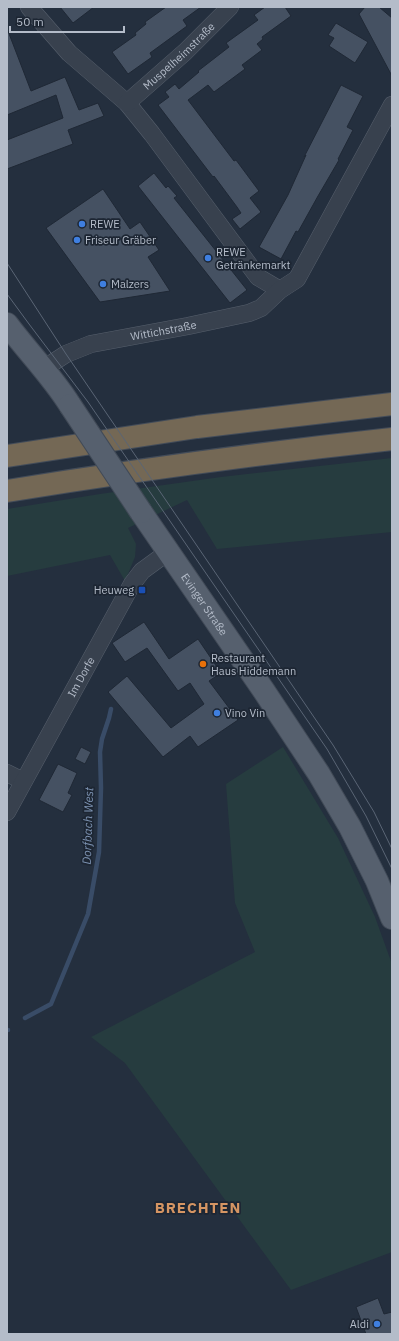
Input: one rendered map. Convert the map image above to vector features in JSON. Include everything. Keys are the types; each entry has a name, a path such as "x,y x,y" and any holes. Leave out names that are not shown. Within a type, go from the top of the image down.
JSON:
{"highway":[{"path":"7,456 197,427 392,404"},
{"path":"7,491 218,459 392,439"}],"main road":[{"name":"Evinger Straße","path":"7,324 70,405 319,774 350,827 377,881 392,918"}],"street":[{"path":"29,7 70,53 127,103 152,134 258,277 280,290"},
{"name":"Muspelheimstraße","path":"127,103 185,52 230,7"},
{"name":"Wittichstraße","path":"43,369 66,354 91,344 188,326 249,313 261,308 280,290 297,279 385,134 392,105"},
{"name":"Im Dorfe","path":"7,812 132,584 146,568 168,552"},
{"path":"7,773 23,781"}],"green space":[{"path":"392,458 392,532 217,549 187,500 128,528 136,544 135,557 125,581 110,555 7,576 7,509 221,477"},
{"path":"283,747 338,838 375,917 392,964 392,1252 291,1290 125,1063 91,1037 255,952 235,903 226,784"}],"building":[{"path":"60,7 94,7 73,23"},
{"path":"166,7 201,7 183,20 187,26 150,53 152,57 128,74 112,52 136,35 135,33 146,24 145,22"},
{"path":"265,7 285,7 291,16 262,37 263,39 257,44 262,50 242,65 245,69 214,92 208,85 188,100 234,161 236,160 259,191 250,198 261,212 240,229 232,219 241,213 158,105 169,97 165,92 175,84 179,89 199,72 198,71 229,47 226,43 258,20 254,15"},
{"path":"365,7 379,7 392,18 392,76 359,14"},
{"path":"336,23 368,42 355,63 329,46 334,38 328,35"},
{"path":"7,31 31,91 65,77 79,110 98,103 104,116 68,130 73,144 7,169 7,140 63,118 56,95 7,115"},
{"path":"341,85 363,96 347,127 353,130 338,159 339,160 298,232 296,231 281,259 259,247 288,195 306,155 304,157"},
{"name":"REWE Getränkemarkt","path":"154,173 166,188 168,186 177,196 174,198 247,290 230,303 138,186"},
{"path":"103,189 130,229 140,222 159,250 148,257 170,291 100,302 46,228"},
{"path":"144,622 169,659 198,639 221,673 209,681 238,720 198,747 190,736 163,757 108,692 127,676 171,728 204,704 190,683 178,691 147,648 125,662 112,643"},
{"path":"81,747 91,752 85,764 75,759"},
{"path":"58,764 77,773 68,793 72,795 63,812 39,800"},
{"name":"Aldi","path":"378,1298 384,1314 392,1312 392,1334 366,1334 356,1307"}],"waterway":[{"name":"Dorfbach West","path":"25,1018 51,1004 88,914 99,852 101,788 100,752 102,739 111,709"}],"tram line":[{"path":"7,263 66,354 333,745 374,812 392,849"},
{"path":"7,294 88,402 327,749 366,816 392,869"}],"place":[{"name":"REWE","path":"82,224"},
{"name":"Friseur Gräber","path":"77,240"},
{"name":"REWE Getränkemarkt","path":"208,258"},
{"name":"Malzers","path":"103,284"},
{"name":"Heuweg","path":"142,590"},
{"name":"Restaurant Haus Hiddemann","path":"203,664"},
{"name":"Vino Vin","path":"217,713"},
{"name":"Aldi","path":"377,1324"}],"district":[{"name":"BRECHTEN","path":"198,1208"}]}
